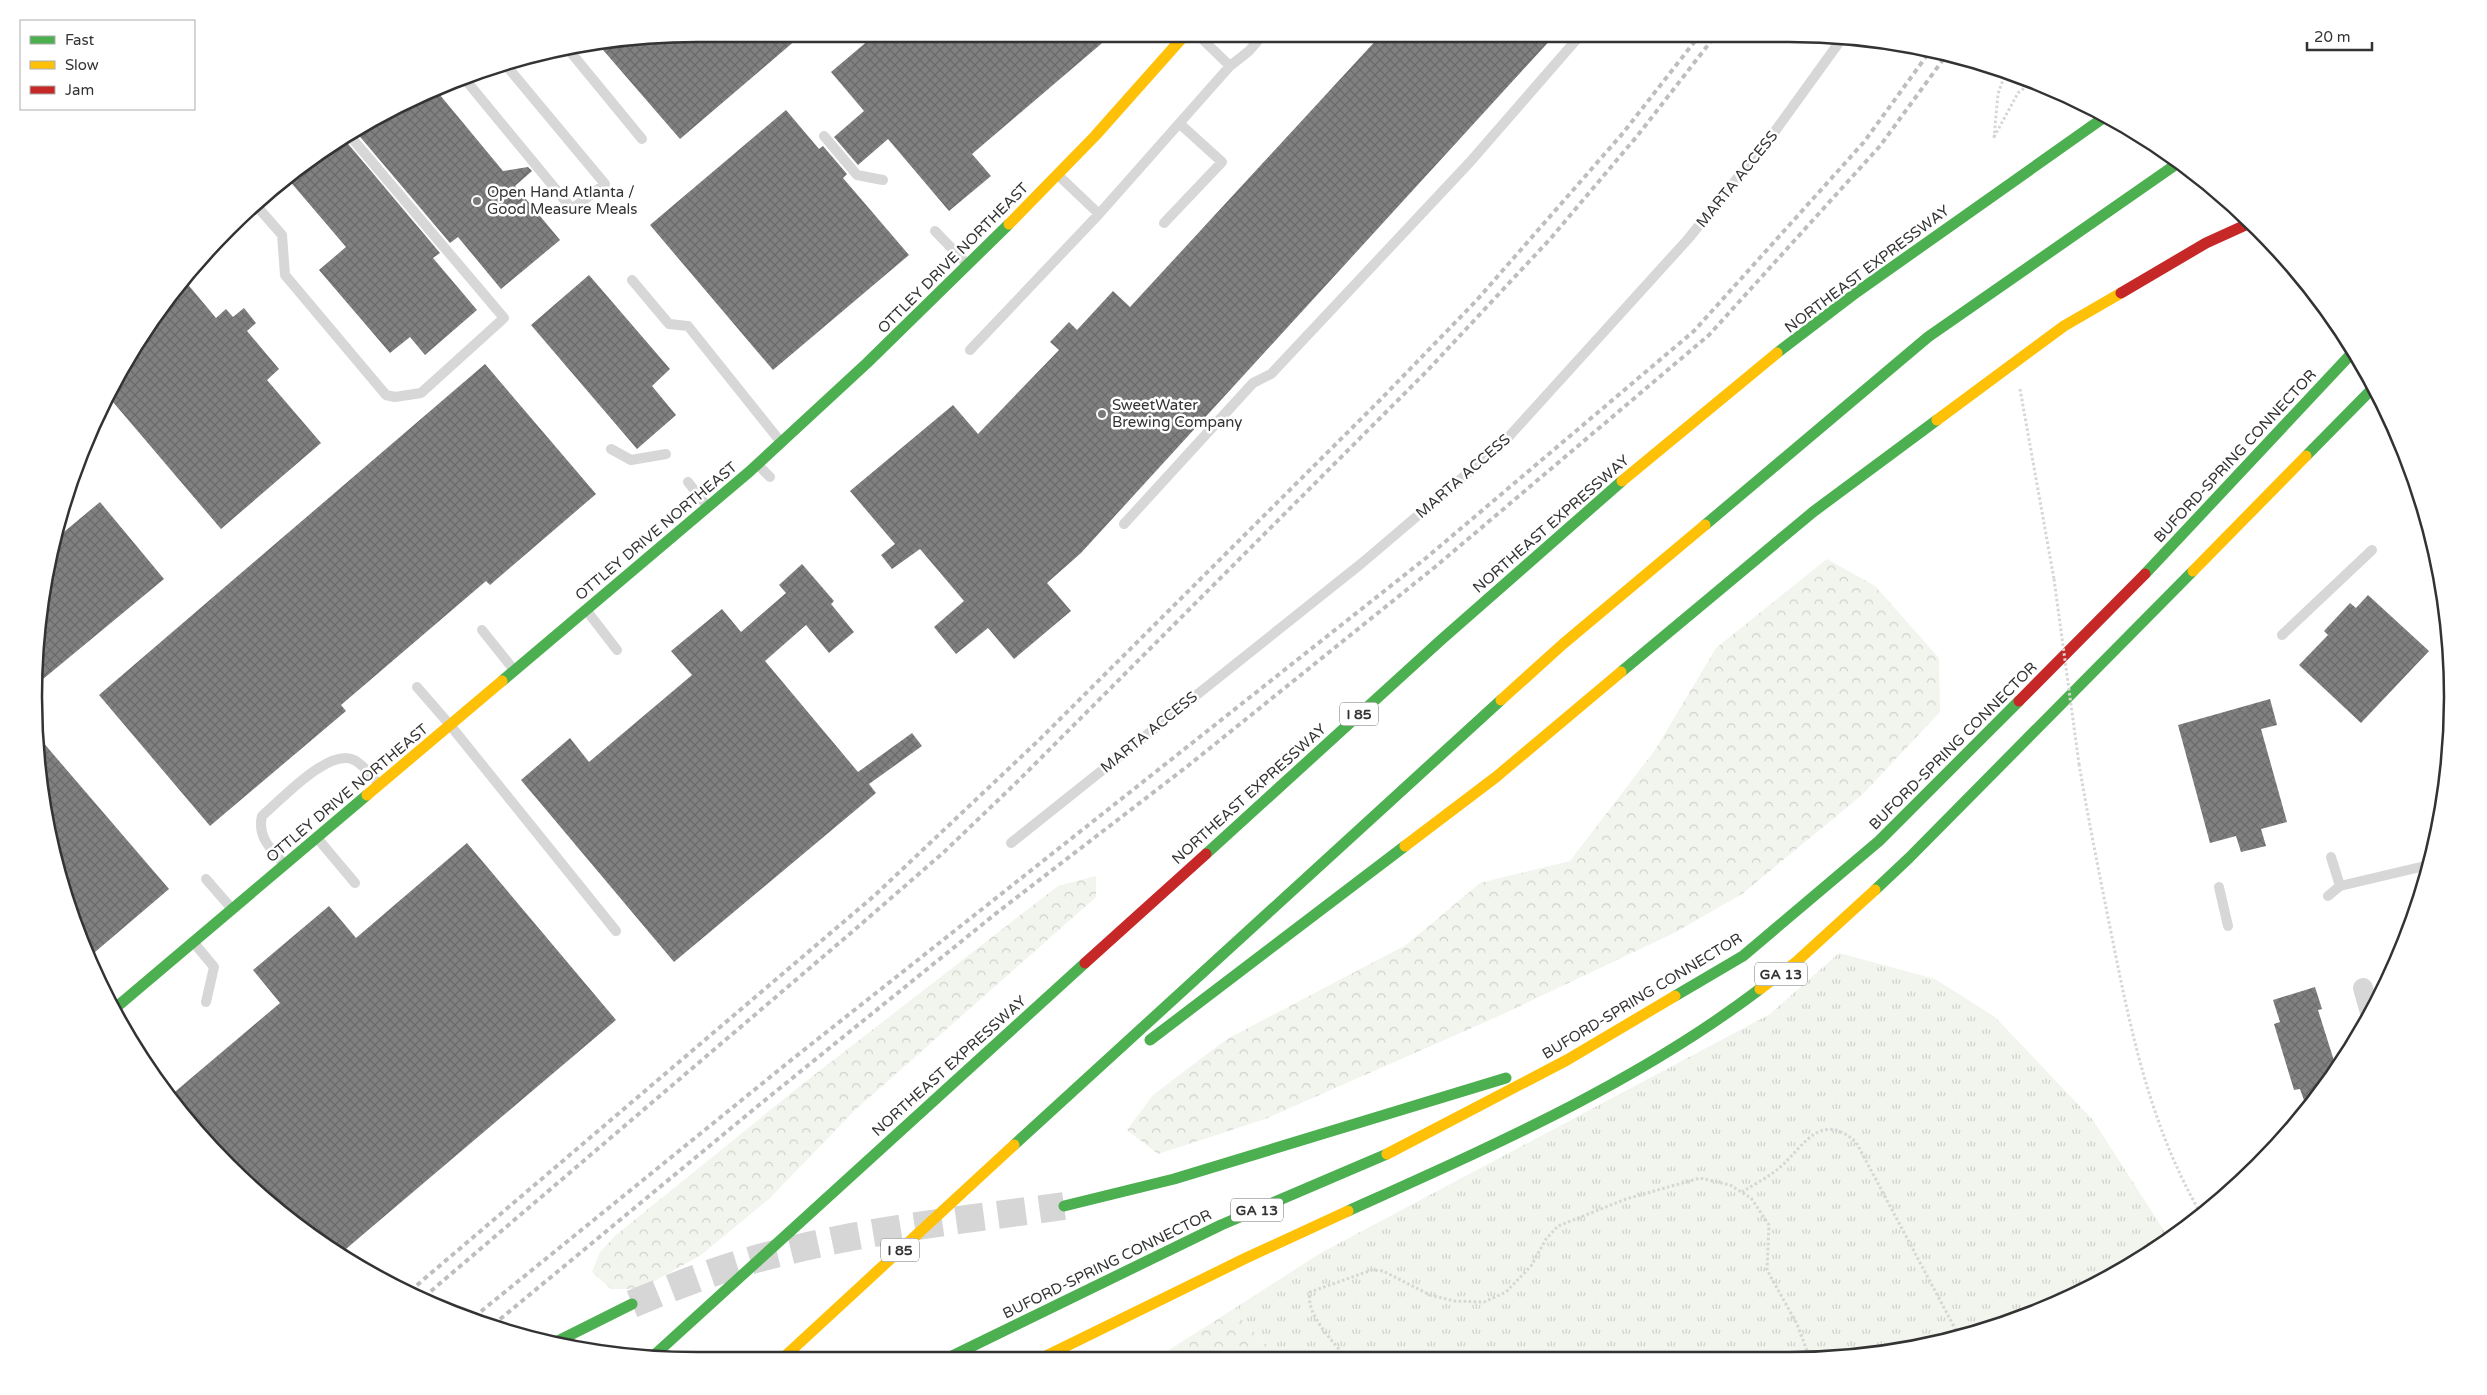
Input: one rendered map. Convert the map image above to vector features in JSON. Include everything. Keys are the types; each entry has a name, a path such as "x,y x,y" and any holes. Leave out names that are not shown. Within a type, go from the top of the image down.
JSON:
{"main road":[{"name":"OTTLEY DRIVE NORTHEAST","path":"119,1005 757,464 868,363 968,265 1058,175 1179,42"},
{"name":"NORTHEAST EXPRESSWAY","path":"659,1351 1412,666 1604,496 1754,371 1857,292 2099,121"},
{"name":"I 85","path":"790,1352 1563,644 1928,337 2172,167"},
{"path":"1143,1046 1496,777 1813,512 2064,326 2206,243 2243,225"},
{"name":"BUFORD-SPRING CONNECTOR","path":"960,1352 1221,1225 1394,1151 1567,1060 1743,956 1879,841 2140,580 2349,357"},
{"name":"GA 13","path":"1054,1352 1246,1258 1537,1124 1649,1063 1728,1014 1795,963 1909,858 2369,392"},
{"path":"1018,1141 1128,1058"},
{"path":"1064,1206 1174,1179 1567,1060"},
{"path":"563,1338 632,1304"}],"street":[{"path":"2363,988 2368,1005"}],"lane":[{"path":"1205,42 1230,66"},
{"path":"970,350 1099,214 1230,66 1249,51 1257,42"},
{"path":"1124,524 1253,383 1271,374 1470,162 1574,42"},
{"name":"MARTA ACCESS","path":"1011,843 1362,563 1503,443 1688,239 1770,138 1838,45"},
{"path":"572,55 642,139"},
{"path":"469,84 572,209 605,184 510,70"},
{"path":"1164,223 1222,162 1180,124"},
{"path":"824,136 857,175 883,180"},
{"path":"260,210 282,235 284,275 386,395 395,397 421,393 504,318 354,140"},
{"path":"1058,175 1099,214"},
{"path":"935,231 968,265"},
{"path":"632,280 669,324 688,326 781,442"},
{"path":"611,449 631,460 666,454"},
{"path":"757,464 770,477"},
{"path":"688,482 708,507"},
{"path":"2282,635 2372,550"},
{"path":"586,610 617,650"},
{"path":"482,630 515,670"},
{"path":"417,687 450,725 616,932"},
{"path":"285,865 264,841 259,826 262,816 320,766 338,758 354,760 380,785"},
{"path":"317,838 355,883"},
{"path":"2331,857 2340,886"},
{"path":"2328,896 2340,886 2422,867"},
{"path":"206,879 233,909"},
{"path":"2219,887 2228,926"},
{"path":"193,943 214,967 206,1002"}],"path":[{"path":"2003,78 1998,94 1994,138 2018,93 2026,87"},
{"path":"2020,389 2054,579 2079,764 2130,1030 2145,1082 2178,1172 2198,1209"},
{"path":"1742,1192 1777,1170 1813,1134 1831,1128 1843,1131 1856,1142 1956,1331"},
{"path":"1342,1352 1311,1311 1308,1300 1310,1292 1372,1270 1384,1271 1430,1295 1454,1301 1484,1302 1506,1292 1532,1266 1546,1239 1558,1226 1626,1199 1700,1178 1730,1185 1751,1198 1769,1225 1767,1270 1797,1324 1807,1352"}],"green space":[{"path":"1827,559 1875,586 1939,658 1940,712 1862,795 1742,894 1674,933 1501,1015 1265,1119 1158,1154 1127,1130 1153,1095 1227,1039 1406,945 1480,883 1570,861 1655,750 1716,648"},
{"path":"1096,876 1096,897 854,1111 769,1199 701,1255 640,1289 611,1289 592,1272 600,1252 616,1235 800,1086 1058,886"},
{"path":"1839,953 1935,979 1995,1017 2093,1120 2166,1233 2117,1265 2079,1285 2040,1303 2000,1318 1917,1340 1875,1347 1832,1351 1274,1352 1232,1310 1319,1254 1770,1014"},
{"path":"1232,1310 1274,1352 1166,1352"}],"building":[{"path":"698,42 793,42 680,139 603,50"},
{"path":"866,42 1103,42 972,154 991,176 949,211 888,139 858,165 834,137 864,111 831,72"},
{"path":"1374,42 1549,42 1081,553 1047,583 1071,611 1014,659 988,628 956,654 934,627 964,601 920,549 892,569 881,555 895,544 850,491 953,405 978,434 1059,350 1050,342 1069,322 1077,330 1113,291 1130,307"},
{"name":"Open Hand Atlanta / Good Measure Meals","path":"440,95 503,171 528,167 532,171 515,186 560,240 501,289 458,237 450,243 360,137 408,110"},
{"path":"786,110 819,149 823,146 847,174 843,178 909,255 773,370 650,225"},
{"path":"348,144 440,253 433,258 477,310 425,355 410,337 390,353 319,270 346,247 292,184"},
{"path":"589,275 670,369 652,386 676,415 637,449 531,325"},
{"path":"189,286 216,318 226,309 233,317 244,308 256,323 247,331 279,369 267,380 321,443 221,529 113,402 130,370 153,334"},
{"path":"485,364 596,494 490,585 486,581 341,705 346,711 210,826 99,695"},
{"path":"100,502 164,579 43,679 48,612 64,532"},
{"path":"802,564 834,601 831,604 854,632 829,653 806,625 765,661 858,772 912,733 922,746 869,784 876,793 674,962 521,780 570,738 589,762 692,675 671,651 722,609 741,632 786,593 779,585"},
{"path":"2368,595 2429,651 2361,723 2299,665 2328,635 2324,631 2350,603 2356,608"},
{"path":"2270,699 2277,725 2261,729 2287,822 2261,829 2266,846 2241,852 2236,836 2210,843 2178,725"},
{"path":"44,744 169,889 94,953 77,908 65,867 55,825"},
{"path":"467,843 616,1020 345,1249 299,1217 234,1161 175,1092 280,1003 253,970 329,906 356,938"},
{"path":"2315,987 2322,1009 2318,1010 2334,1061 2304,1102 2300,1089 2294,1090 2274,1024 2280,1022 2273,1000"}],"tunnel":[{"path":"632,1304 725,1268 817,1244 922,1225 1064,1206"}],"railway":[{"path":"414,1288 874,896 1039,740 1380,400 1476,301 1623,133 1694,42"},
{"path":"428,1294 852,932 944,852 1018,781 1427,371 1551,238 1638,135 1710,42"},
{"path":"477,1314 790,1061 1426,558 1694,331 1864,142 1926,57"},
{"path":"498,1321 759,1105 999,911 1189,765 1435,567 1709,335 1880,146 1942,61"}],"traffic: fast":[{"path":"1777,353 1857,292 2099,121"},
{"path":"1705,525 1928,337 2172,167"},
{"path":"502,681 749,472 867,363 1009,224"},
{"path":"2145,574 2349,357"},
{"path":"2306,456 2369,392"},
{"path":"1621,672 1813,512 1937,420"},
{"path":"1206,854 1441,640 1622,481"},
{"path":"1875,890 2193,571"},
{"path":"1014,1145 1501,700"},
{"path":"1675,996 1743,956 1879,841 2019,701"},
{"path":"119,1005 367,795"},
{"path":"1150,1040 1405,846"},
{"path":"659,1351 1085,963"},
{"path":"1348,1211 1508,1138 1612,1084 1663,1055 1760,989"},
{"path":"1064,1206 1174,1179 1506,1078"},
{"path":"960,1352 1221,1225 1387,1154"},
{"path":"563,1338 632,1304"}],"traffic: slow":[{"path":"1009,224 1095,136 1179,42"},
{"path":"1937,420 2064,326 2121,293"},
{"path":"1622,481 1777,353"},
{"path":"2193,571 2306,456"},
{"path":"1501,700 1563,644 1705,525"},
{"path":"1405,846 1496,777 1621,672"},
{"path":"367,795 502,681"},
{"path":"1760,989 1795,963 1875,890"},
{"path":"1387,1154 1567,1060 1675,996"},
{"path":"790,1352 1014,1145"},
{"path":"1054,1352 1246,1258 1348,1211"}],"traffic: jam":[{"path":"2121,293 2206,243 2244,226"},
{"path":"2019,701 2145,574"},
{"path":"1085,963 1206,854"}],"place":[{"name":"Open Hand Atlanta / Good Measure Meals","path":"477,201"},
{"name":"SweetWater Brewing Company","path":"1102,414"}]}
